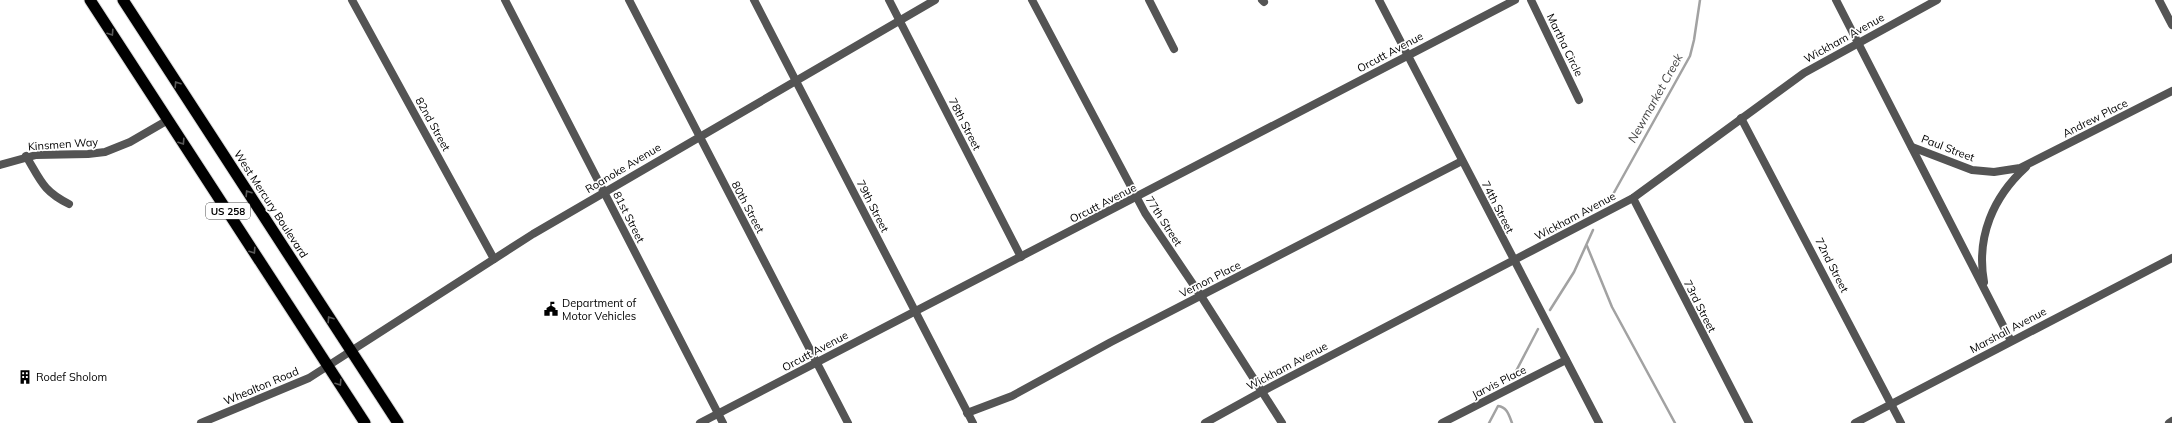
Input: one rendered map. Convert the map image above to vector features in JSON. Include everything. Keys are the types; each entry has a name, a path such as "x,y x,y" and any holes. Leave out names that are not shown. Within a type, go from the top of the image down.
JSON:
{"highway":[{"name":"US 258","path":"90,0 365,423"},
{"path":"117,0 130,12"},
{"name":"West Mercury Boulevard","path":"123,0 398,423"}],"street":[{"name":"82nd Street","path":"352,0 494,259"},
{"name":"81st Street","path":"505,0 723,423"},
{"name":"80th Street","path":"629,0 698,136 848,423"},
{"name":"79th Street","path":"754,0 973,423"},
{"name":"78th Street","path":"889,0 1021,257"},
{"name":"Roanoke Avenue","path":"328,366 494,259 604,192 698,136 935,0"},
{"name":"77th Street","path":"1032,0 1136,198 1263,391 1282,423"},
{"path":"1149,0 1174,49"},
{"name":"74th Street","path":"1379,0 1599,423"},
{"name":"Orcutt Avenue","path":"700,423 1515,0"},
{"name":"Martha Circle","path":"1531,0 1579,100"},
{"name":"Paul Street","path":"1836,0 2011,341"},
{"name":"Wickham Avenue","path":"1205,423 1263,391 1633,198 1804,73 1937,0"},
{"path":"2159,0 2172,25"},
{"name":"Andrew Place","path":"2028,165 2172,91"},
{"name":"72nd Street","path":"1741,118 1901,423"},
{"name":"Kinsmen Way","path":"0,165 26,156 105,152 130,142 168,120"},
{"name":"Paul Street","path":"1912,147 1972,170 2005,171 2028,165"},
{"path":"26,156 46,189 55,197 69,204"},
{"name":"Vernon Place","path":"968,413 1012,396 1462,161"},
{"name":"Paul Street","path":"1985,289 1982,252 1986,225 2000,196 2028,165"},
{"name":"73rd Street","path":"1633,198 1749,423"},
{"name":"Marshall Avenue","path":"1855,423 2172,258"},
{"name":"Jarvis Place","path":"1442,423 1566,360"},
{"name":"Whealton Road","path":"201,423 295,384 328,366"}],"waterway":[{"name":"Newmarket Creek","path":"1611,198 1690,56 1700,0"},
{"name":"Newmarket Creek","path":"1550,310 1574,272 1593,230"},
{"path":"1587,246 1612,307 1675,423"},
{"name":"Newmarket Creek","path":"1514,375 1538,329"},
{"name":"Newmarket Creek","path":"1489,423 1498,406 1506,410 1512,423"}],"place":[{"name":"Department of Motor Vehicles","path":"551,309"},
{"name":"Rodef Sholom","path":"25,377"}]}
